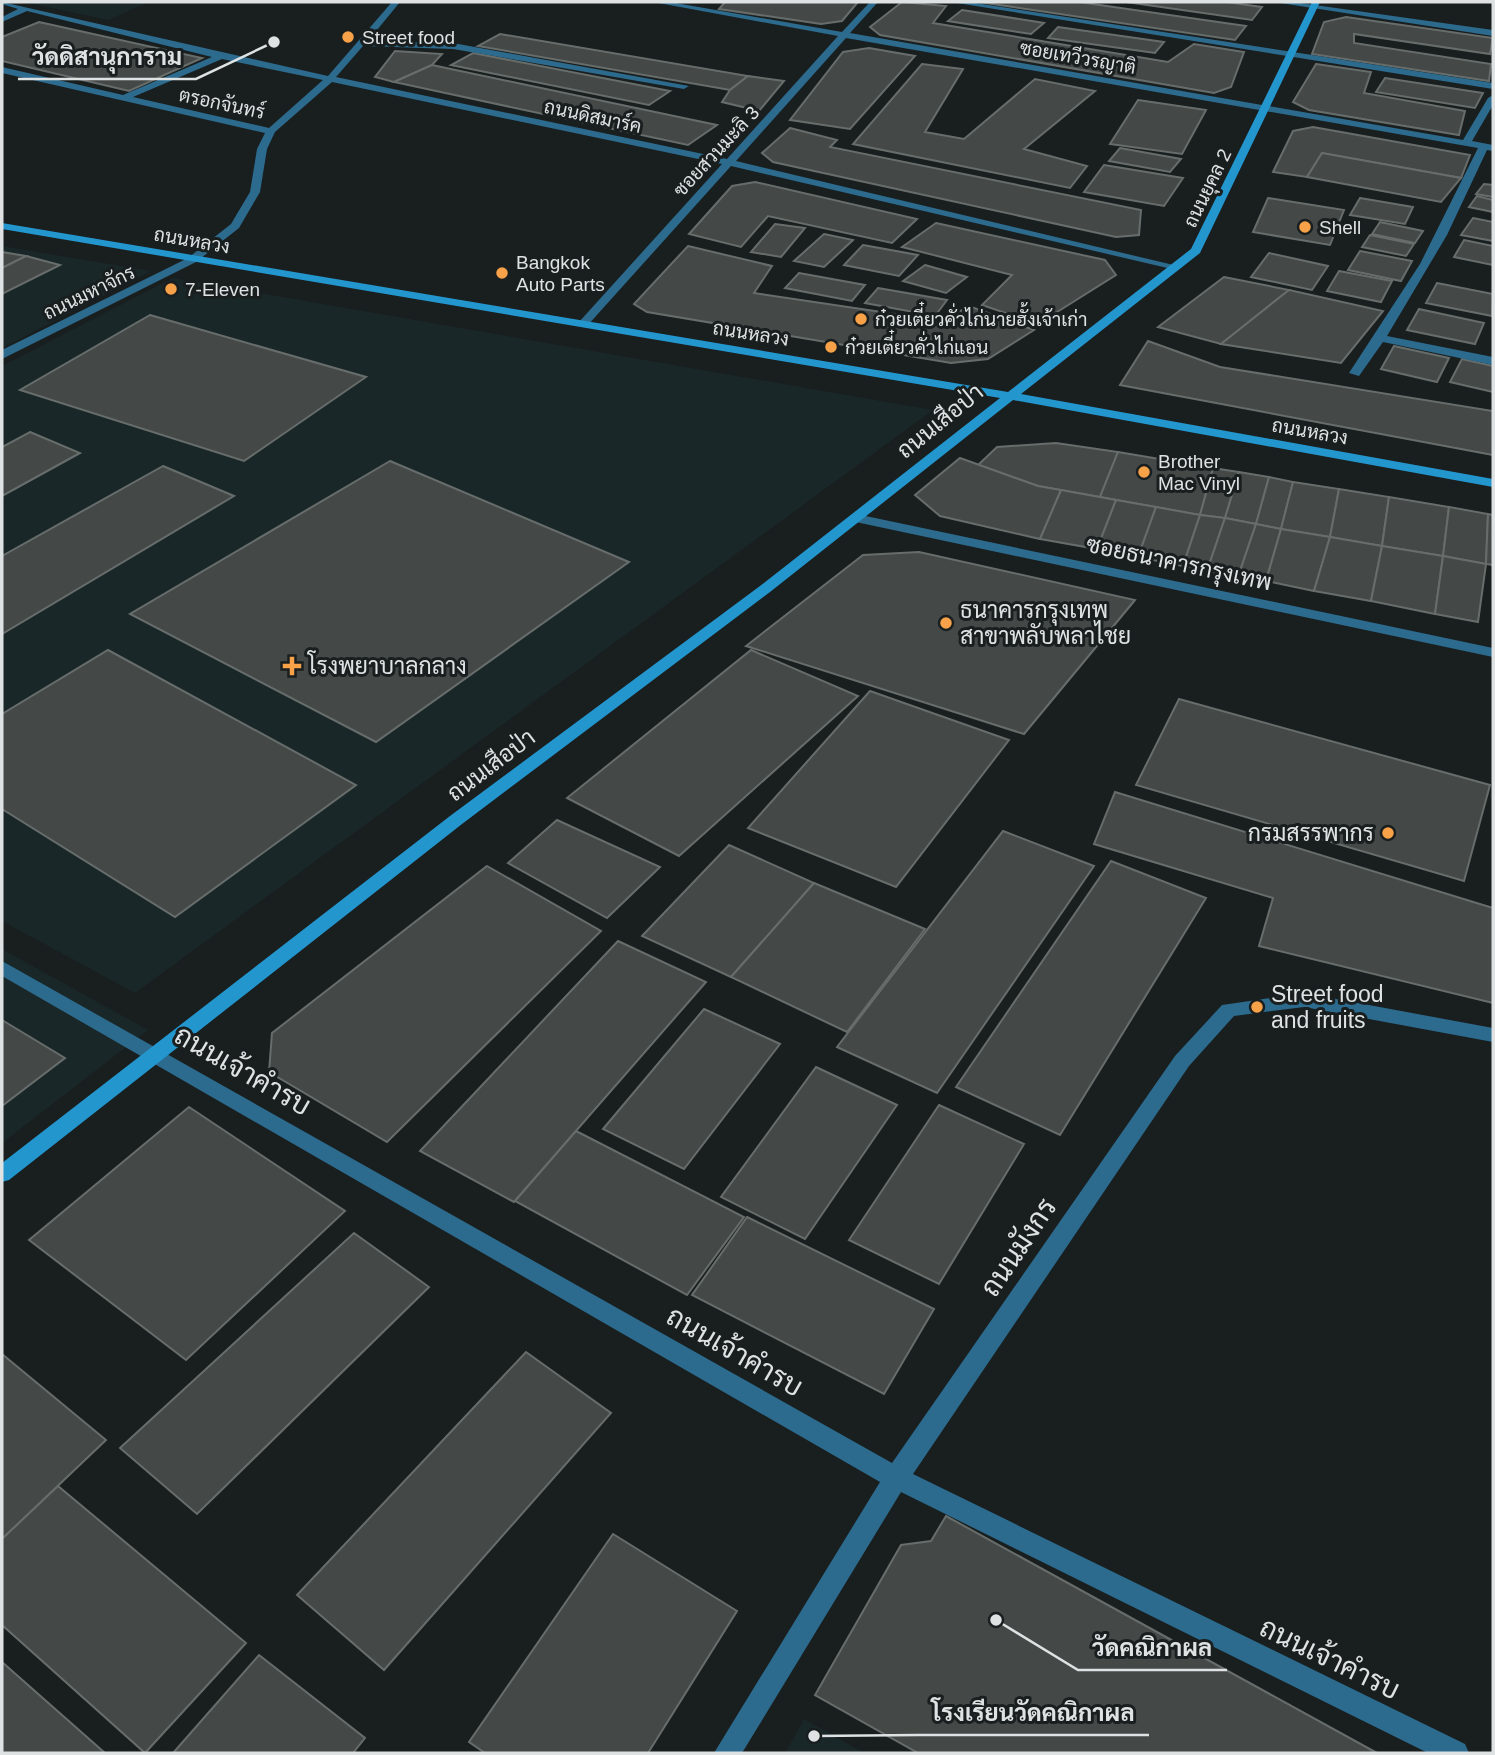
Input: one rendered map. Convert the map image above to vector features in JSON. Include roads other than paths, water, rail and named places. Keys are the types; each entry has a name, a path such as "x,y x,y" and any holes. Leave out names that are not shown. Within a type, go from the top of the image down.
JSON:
{"street":[{"name":"ถนนดิสมาร์ค","path":"2,2 221,56 727,163 1176,267"},
{"path":"271,131 331,78 396,2"},
{"name":"ซอยเทวีวรญาติ","path":"657,2 1488,147"},
{"name":"ซอยสวนมะลิ 3","path":"583,324 727,163 791,97 844,33 874,2"},
{"path":"955,2 1493,86"},
{"path":"1278,2 1315,4 1493,33"},
{"name":"ถนนยุคล 2","path":"1009,396 1196,251 1315,4"},
{"path":"2,20 26,8"},
{"path":"361,43 453,46 684,86"},
{"path":"121,99 221,56"},
{"name":"ตรอกจันทร์","path":"2,71 271,131"},
{"path":"1466,144 1493,98"},
{"name":"ถนนมหาจักร","path":"2,355 192,260 236,226 255,192 262,149 271,131"},
{"path":"1355,373 1381,338 1455,211 1488,147"},
{"name":"ถนนหลวง","path":"2,226 1009,396 1493,483"},
{"path":"1381,338 1493,361"},
{"name":"ถนนเสือป่า","path":"2,1174 456,820 856,518 1009,396"},
{"name":"ซอยธนาคารกรุงเทพ","path":"856,518 1493,653"},
{"name":"ถนนเจ้าคำรบ","path":"2,968 896,1478 1456,1753"},
{"name":"ถนนมังกร","path":"727,1753 896,1478 1182,1061 1229,1010 1304,1000 1493,1035"}],"place":[{"name":"Street food","path":"348,37"},
{"name":"วัดดิสานุการาม","path":"274,42"},
{"name":"Shell","path":"1305,227"},
{"name":"Bangkok Auto Parts","path":"502,273"},
{"name":"7-Eleven","path":"171,289"},
{"name":"ก๋วยเตี๋ยวคั่วไก่นายฮั้งเจ้าเก่า","path":"861,319"},
{"name":"ก๋วยเตี๋ยวคั่วไก่แอน","path":"831,347"},
{"name":"Brother Mac Vinyl","path":"1144,472"},
{"name":"ธนาคารกรุงเทพ สาขาพลับพลาไชย","path":"946,623"},
{"name":"โรงพยาบาลกลาง","path":"292,666"},
{"name":"กรมสรรพากร","path":"1388,833"},
{"name":"Street food and fruits","path":"1257,1007"},
{"name":"วัดคณิกาผล","path":"996,1620"},
{"name":"โรงเรียนวัดคณิกาผล","path":"814,1736"}]}
